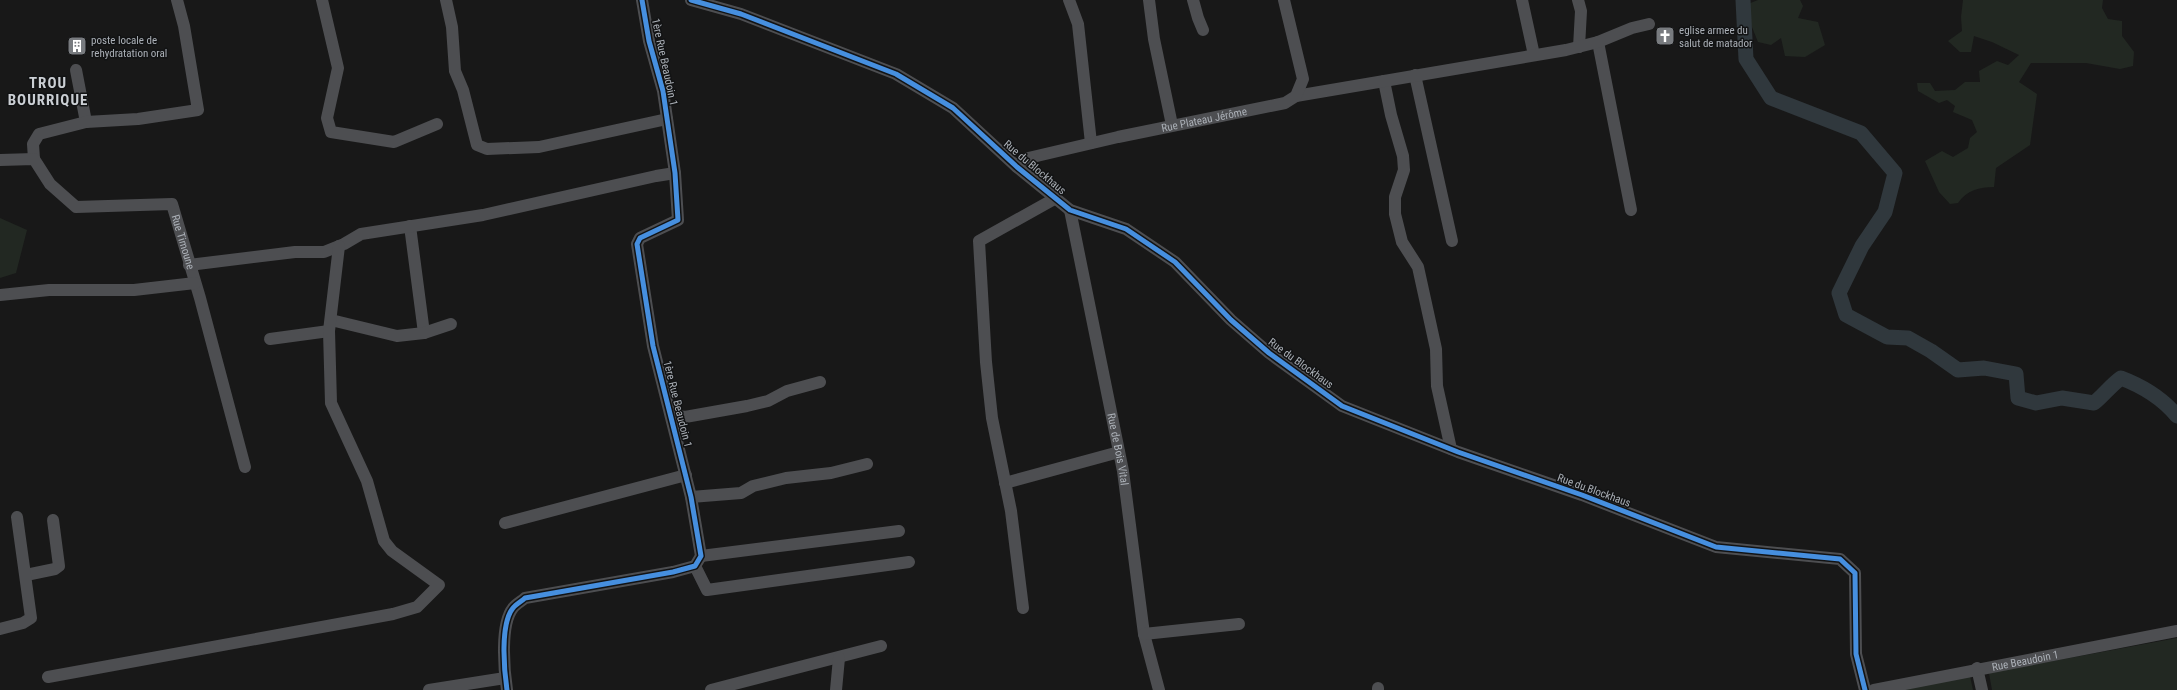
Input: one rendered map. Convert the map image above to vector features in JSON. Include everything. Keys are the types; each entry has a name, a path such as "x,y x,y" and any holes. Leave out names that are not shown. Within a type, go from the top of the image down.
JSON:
{"street":[{"path":"0,160 34,159 33,144 39,134 86,122 138,119 198,110 184,26 177,0"},
{"path":"322,0 338,68 327,118 331,132 394,142 437,124"},
{"path":"446,0 452,27 456,71 463,90 477,145 487,149 539,147 666,119"},
{"name":"1ère Rue Beaudoin 1","path":"642,0 649,41 663,91 675,174 678,220 640,238 637,244 653,346 691,497 698,561 707,590 909,562"},
{"name":"Rue du Blockhaus","path":"691,0 776,27 896,74 953,108 1017,167 1070,210 1126,229 1175,262 1232,320 1269,354 1342,406 1451,449 1582,495 1716,547 1840,559 1855,573 1856,654 1865,690"},
{"path":"1069,0 1078,24 1091,143"},
{"path":"1149,0 1154,39 1172,126"},
{"path":"1194,0 1198,18 1203,30"},
{"path":"1284,0 1303,79 1296,96"},
{"path":"1522,0 1534,55"},
{"path":"1578,0 1581,11 1579,47"},
{"name":"Rue Plateau Jérôme","path":"1017,167 1024,160 1091,143 1285,103 1296,96 1579,47 1598,42 1632,28 1649,24"},
{"path":"1598,42 1631,210"},
{"path":"76,70 86,122"},
{"path":"1415,75 1452,241"},
{"path":"1384,81 1391,115 1403,156 1404,170 1395,197 1395,214 1402,242 1418,267 1436,349 1437,386 1451,449"},
{"name":"Rue Timoune","path":"34,159 50,184 76,207 172,204 245,467"},
{"path":"189,266 295,252 324,252 361,234 483,214 656,176 675,174"},
{"path":"1023,608 1011,511 992,418 986,362 979,242 1056,198"},
{"name":"Rue de Bois Vital","path":"1070,210 1119,452 1144,634 1159,690"},
{"path":"410,226 424,333"},
{"path":"48,677 393,614 417,608 439,585 392,551 384,541 367,481 331,403 330,326 339,246"},
{"path":"0,295 49,290 134,290 195,283"},
{"path":"270,339 330,326 397,336 424,333 451,324"},
{"path":"671,415 685,417 746,406 768,401 787,391 820,382"},
{"path":"1005,483 1119,452"},
{"path":"691,497 741,494 753,486 786,478 831,473 866,464"},
{"path":"505,523 686,475"},
{"path":"0,629 23,623 30,618 26,575 17,517"},
{"path":"26,575 55,569 59,566 53,520"},
{"path":"429,690 506,684 505,630 513,608 525,598 673,572 698,561 899,531"},
{"path":"1144,634 1239,624"},
{"name":"Rue Beaudoin 1","path":"1874,690 1978,668 2177,631"},
{"path":"711,690 728,688 881,646"},
{"path":"836,690 839,658"},
{"path":"1978,668 1982,690"}],"shaded area":[{"path":"1758,0 1800,0 1803,6 1798,18 1818,22 1825,45 1805,57 1785,56 1781,38 1771,45 1758,42 1746,12 1748,4"},
{"path":"1963,0 2103,0 2102,8 2108,19 2122,21 2122,36 2134,52 2133,66 2120,69 2086,63 2031,63 2019,82 2037,94 2030,145 1996,168 1994,187 1974,190 1965,195 1958,203 1950,204 1939,192 1925,161 1942,151 1953,157 1968,148 1970,138 1977,132 1972,120 1953,112 1955,106 1947,100 1939,103 1918,91 1917,83 1930,83 1935,91 1955,90 1965,82 1980,82 1979,71 1997,61 2008,65 2019,55 1992,42 1974,36 1971,52 1960,52 1948,41 1962,31 1961,17"},
{"path":"0,218 27,230 16,273 0,278"},
{"path":"2177,638 2177,690 1992,690 1989,673"},
{"path":"1970,676 1973,690 1895,690"}],"waterway":[{"path":"1743,0 1746,59 1771,98 1861,133 1895,173 1885,212 1862,246 1839,293 1846,315 1887,337 1908,338 1931,351 1958,370 1984,368 2016,374 2018,398 2036,403 2062,398 2094,403 2121,378 2152,394 2177,416"}],"cycle path":[{"path":"507,690 504,659 506,625 513,608 525,598 673,572 695,566 701,556 691,497 653,346 637,244 640,238 678,220 675,173 663,91 649,41 642,0"},
{"path":"691,0 741,14 896,74 953,108 1017,167 1070,210 1126,229 1175,262 1231,320 1269,353 1342,406 1458,452 1582,495 1716,547 1840,559 1855,573 1856,654 1865,690"}],"place":[{"name":"eglise armee du salut de matador","path":"1665,36"},
{"name":"poste locale de rehydratation oral","path":"77,46"}],"district":[{"name":"TROU BOURRIQUE","path":"48,92"}]}
